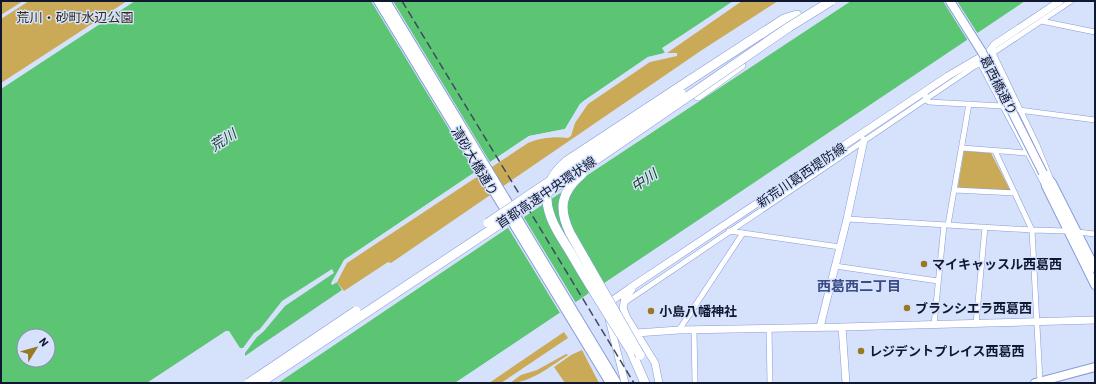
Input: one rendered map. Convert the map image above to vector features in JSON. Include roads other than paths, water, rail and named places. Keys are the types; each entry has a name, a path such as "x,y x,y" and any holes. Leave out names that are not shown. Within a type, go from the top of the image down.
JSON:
{"highway":[{"name":"首都高速中央環状線","path":"249,383 820,1"},
{"name":"首都高速中央環状線","path":"260,383 578,172 789,27 831,1"},
{"path":"645,383 631,351 587,281 549,213 547,199 550,181 557,170 567,161 784,19 797,15"},
{"path":"651,383 640,355 566,225 562,206 566,192 582,174 698,96 778,38 789,27"}],"main road":[{"name":"清砂大橋通り","path":"378,1 610,383"},
{"name":"清砂大橋通り","path":"386,1 617,383"},
{"name":"葛西橋通り","path":"950,1 989,64 1043,173 1095,268"},
{"name":"新荒川葛西堤防線","path":"609,305 613,300 930,88 989,52 994,45 1060,1"},
{"path":"820,327 847,219 864,140"},
{"name":"葛西橋通り","path":"1049,184 1068,231 1095,285"},
{"path":"640,282 630,291 623,304 627,318 655,363 659,383"},
{"path":"623,304 616,303 609,305 610,325 625,383"},
{"path":"636,333 679,330 820,327 842,328 1095,320"},
{"path":"842,328 846,383"},
{"path":"1038,382 1095,367"}],"street":[{"path":"623,304 925,99 992,56 993,53 1071,1"},
{"path":"1041,21 1095,32"},
{"path":"993,53 1036,144 1049,184"},
{"path":"980,63 1038,175 1049,184"},
{"path":"925,99 930,88"},
{"path":"998,99 1011,93"},
{"path":"925,99 929,102 1002,106"},
{"path":"934,325 938,281 946,225 962,148 969,104"},
{"path":"1019,110 1095,120"},
{"path":"962,148 1027,153"},
{"path":"995,151 1032,230 1037,322 1038,382"},
{"path":"954,190 1014,194"},
{"path":"847,219 1068,231 1095,234"},
{"path":"976,324 985,227"},
{"path":"729,231 840,247"},
{"path":"679,330 743,233"},
{"path":"835,266 938,281"},
{"path":"769,328 770,383"},
{"path":"694,330 695,383"}],"water":[{"name":"荒川","path":"135,1 733,1 663,48 665,53 648,57 585,100 580,104 565,129 529,136 344,260 332,285 337,282 342,290 242,358 226,331 147,383 1,383 1,89"},
{"name":"中川","path":"851,1 1025,1 455,383 278,383 524,217"}],"railway":[{"path":"402,1 634,383"}],"place":[{"name":"マイキャッスル西葛西","path":"924,264"},
{"name":"ブランシエラ西葛西","path":"907,308"},
{"name":"小島八幡神社","path":"651,311"},
{"name":"レジデントプレイス西葛西","path":"861,351"}],"district":[{"name":"西葛西二丁目","path":"859,286"}],"park label":[{"name":"荒川・砂町水辺公園","path":"75,17"}]}
